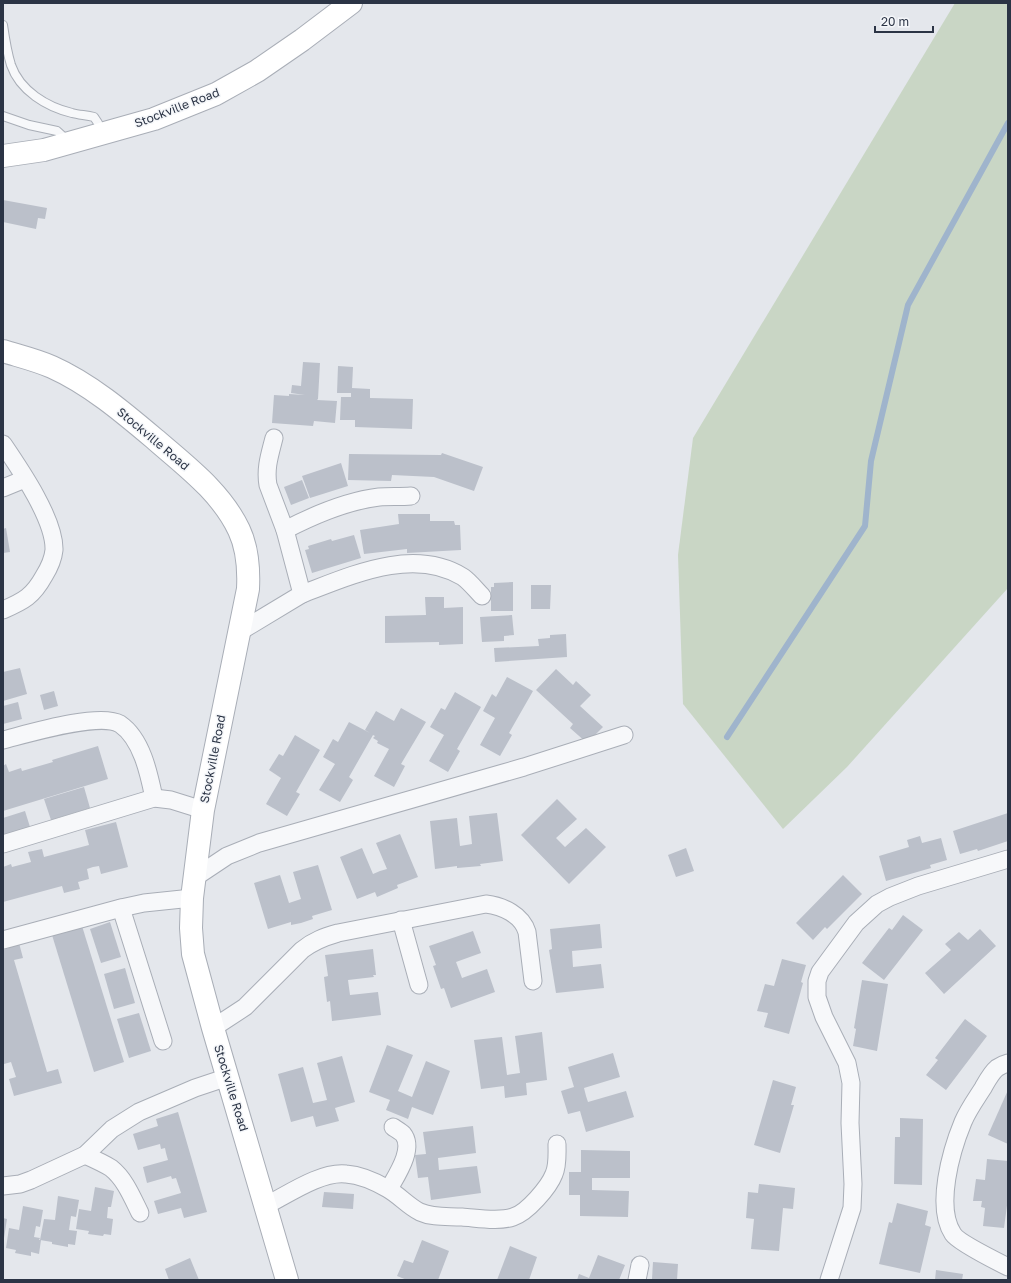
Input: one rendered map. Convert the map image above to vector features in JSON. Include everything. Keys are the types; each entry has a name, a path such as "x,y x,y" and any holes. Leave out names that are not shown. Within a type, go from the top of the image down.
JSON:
{"street":[{"name":"Stockville Road","path":"3,156 44,150 154,119 216,94 257,71 302,40 351,3"},
{"name":"Stockville Road","path":"3,352 52,367 97,394 142,428 189,469 220,499 230,512 240,532 246,551 249,570 248,589 203,810 193,888 191,928 193,954 213,1028 287,1280"},
{"path":"274,438 267,464 268,484 285,530 302,594"},
{"path":"3,444 26,479 47,518 52,533 54,552 46,574 31,594 20,603 3,610"},
{"path":"3,488 26,479"},
{"path":"285,530 307,519 352,503 380,497 410,496"},
{"path":"239,632 302,594 364,571 389,565 400,564 435,566 446,569 467,580 482,596"},
{"path":"3,740 66,725 95,721 114,722 121,725 128,732 139,748 149,771 154,798"},
{"path":"3,940 144,903 193,888 227,856 260,843 524,767 624,735"},
{"path":"3,844 154,798 171,800 203,810"},
{"path":"829,1280 852,1208 853,1184 850,1123 850,1079 847,1062 828,1024 817,997 817,981 820,972 856,923 877,904 890,897 924,884 1008,859"},
{"path":"213,1028 245,1007 283,967 309,944 318,939 338,933 486,904 503,908 521,919 525,925 533,981"},
{"path":"121,908 163,1041"},
{"path":"401,920 419,985"},
{"path":"1008,1063 992,1073 975,1100 964,1122 947,1179 945,1205 948,1224 954,1236 1008,1267"},
{"path":"3,1186 20,1184 31,1180 85,1155 112,1129 139,1112 194,1088 228,1077"},
{"path":"389,1189 406,1155 407,1144 403,1135 393,1127"},
{"path":"265,1206 311,1183 334,1174 345,1174 366,1179 389,1189 409,1206 429,1215 484,1219 513,1217 521,1213 531,1204 549,1183 554,1173 557,1144"},
{"path":"85,1155 111,1168 117,1174 131,1193 140,1213"}],"lane":[{"path":"3,25 12,66 20,81 31,93 46,103 74,114 94,117 103,133"},
{"path":"3,116 29,125 57,131 70,143"}],"green space":[{"path":"955,3 1008,3 1008,588 847,767 783,829 683,704 678,555 693,438"}],"building":[{"path":"3,200 47,208 45,219 38,218 36,229 3,222"},
{"path":"303,362 320,363 317,400 337,401 335,423 314,421 313,426 272,423 274,395 305,395 291,393 292,385 301,386"},
{"path":"338,366 353,367 352,388 370,389 370,398 413,399 412,429 355,427 355,420 340,420 341,397 351,397 351,393 337,393"},
{"path":"442,453 483,467 474,491 434,477 392,475 391,481 348,480 349,454 441,455"},
{"path":"341,463 348,486 310,498 302,476"},
{"path":"302,480 309,498 291,505 284,487"},
{"path":"398,514 430,514 430,521 454,521 455,525 460,525 461,550 407,553 407,549 364,554 360,530 399,524"},
{"path":"6,528 10,552 3,553 3,529"},
{"path":"354,535 361,558 312,573 305,550 309,549 308,546 331,539 332,541"},
{"path":"513,582 513,611 491,611 491,587 494,587 494,583"},
{"path":"531,585 551,585 550,609 531,609"},
{"path":"425,597 444,597 444,608 463,607 463,644 439,645 439,642 385,643 385,616 426,615"},
{"path":"512,615 514,635 504,636 504,641 482,642 480,617"},
{"path":"566,634 567,657 495,662 494,648 539,646 538,639 550,638 550,635"},
{"path":"20,668 27,694 3,701 3,672"},
{"path":"556,669 573,685 576,681 591,695 580,706 603,727 587,743 570,728 573,724 536,690"},
{"path":"507,677 533,691 509,733 512,735 500,756 480,745 495,718 483,711 492,694 496,697"},
{"path":"54,691 58,706 44,710 40,695"},
{"path":"455,692 481,707 457,749 460,751 448,772 429,761 444,735 430,727 441,708 445,710"},
{"path":"18,702 22,719 3,724 3,706"},
{"path":"401,708 426,722 401,764 405,766 394,787 374,776 389,749 377,743 378,741 373,738 375,736 373,735 349,777 353,780 340,802 319,790 335,764 323,757 333,739 338,742 349,722 370,733 365,730 376,711 394,721"},
{"path":"295,735 320,750 296,792 300,794 287,816 266,804 281,778 269,770 279,754 283,756"},
{"path":"98,746 108,779 3,811 3,766 6,764 9,772 21,768 22,771"},
{"path":"84,787 90,808 51,820 44,799"},
{"path":"557,799 577,819 556,838 565,847 586,828 606,847 569,884 521,835"},
{"path":"25,811 30,827 3,835 3,818"},
{"path":"497,813 503,861 480,864 481,866 457,868 457,866 435,869 430,821 457,818 460,846 472,844 469,816"},
{"path":"1008,813 1008,841 978,851 977,849 960,854 953,831"},
{"path":"116,822 128,867 101,874 99,866 93,867 87,869 89,879 78,882 80,889 64,893 62,886 3,902 3,867 11,864 12,867 31,862 28,852 42,849 44,857 89,845 85,830"},
{"path":"400,834 418,877 397,885 398,888 377,897 375,892 357,899 340,857 362,848 373,874 387,869 376,843"},
{"path":"920,836 922,843 941,838 947,860 930,865 931,868 886,881 879,856 909,847 907,840"},
{"path":"686,848 694,871 676,877 668,855"},
{"path":"318,865 332,910 312,916 313,919 301,923 291,925 291,922 268,929 254,883 280,875 289,903 301,899 293,872"},
{"path":"843,875 862,894 827,929 825,927 813,940 796,923"},
{"path":"903,915 923,930 884,980 862,963 889,928 892,930"},
{"path":"110,922 121,957 101,963 90,929"},
{"path":"600,924 602,948 572,951 573,967 601,964 604,988 556,993 549,950 552,949 550,929"},
{"path":"82,926 124,1062 94,1072 52,935"},
{"path":"980,929 996,946 944,994 925,973 951,950 945,944 959,932 968,940"},
{"path":"473,931 481,953 456,962 462,978 487,969 495,992 451,1008 444,988 441,989 433,966 436,965 429,946"},
{"path":"19,943 23,958 14,960 47,1072 58,1069 62,1083 14,1096 9,1079 16,1077 11,1062 4,1064 3,1059 3,950 9,948 8,946"},
{"path":"373,949 376,975 373,975 374,977 348,980 350,995 378,992 381,1015 332,1021 330,1001 327,1002 324,977 328,976 325,955"},
{"path":"782,959 806,965 801,982 803,983 789,1034 764,1027 768,1013 757,1011 765,984 774,986"},
{"path":"125,968 135,1003 114,1009 104,974"},
{"path":"862,980 888,984 877,1051 853,1046 856,1029 854,1028"},
{"path":"139,1013 151,1051 129,1058 117,1019"},
{"path":"965,1019 987,1036 946,1090 926,1075 938,1060 935,1058"},
{"path":"542,1032 547,1080 526,1083 527,1095 505,1098 504,1086 481,1089 474,1040 502,1037 507,1075 520,1073 515,1036"},
{"path":"387,1045 413,1055 398,1091 412,1097 426,1061 450,1071 433,1115 412,1107 408,1119 386,1110 390,1100 369,1092"},
{"path":"613,1053 620,1077 584,1088 586,1096 588,1102 626,1091 634,1117 586,1132 580,1111 568,1114 561,1091 574,1087 568,1067"},
{"path":"342,1056 355,1102 335,1108 339,1121 316,1127 313,1116 291,1122 278,1074 303,1067 313,1103 327,1100 317,1063"},
{"path":"773,1080 796,1087 791,1105 794,1105 780,1153 754,1145"},
{"path":"1008,1090 1008,1144 988,1135"},
{"path":"178,1112 207,1212 184,1218 181,1208 158,1214 154,1201 181,1193 176,1178 172,1179 171,1176 147,1183 143,1167 168,1160 165,1148 161,1149 160,1144 138,1150 133,1134 158,1126 156,1119"},
{"path":"900,1118 923,1119 922,1185 894,1184 895,1137 900,1137"},
{"path":"473,1126 476,1153 438,1158 439,1170 477,1166 481,1193 431,1200 428,1177 418,1178 415,1155 426,1154 423,1132"},
{"path":"581,1150 630,1151 630,1178 592,1178 592,1190 629,1191 628,1217 580,1216 580,1195 569,1195 569,1172 581,1172"},
{"path":"987,1159 1008,1161 1008,1198 1004,1228 983,1226 985,1208 981,1207 982,1201 973,1201 976,1179 985,1180"},
{"path":"759,1184 795,1188 793,1209 783,1208 779,1251 751,1249 754,1219 746,1218 748,1192 758,1193"},
{"path":"95,1187 114,1191 111,1207 108,1207 107,1218 113,1219 111,1235 104,1234 103,1236 88,1234 89,1231 76,1229 79,1209 91,1211"},
{"path":"324,1192 354,1194 353,1209 322,1207"},
{"path":"58,1196 79,1200 76,1217 71,1216 69,1230 77,1231 75,1245 68,1244 68,1247 40,1240 44,1219 55,1220"},
{"path":"897,1203 928,1211 925,1225 931,1227 920,1273 879,1264 889,1222 892,1223"},
{"path":"23,1206 43,1210 40,1227 36,1226 34,1237 40,1238 39,1240 41,1240 39,1254 31,1252 31,1256 15,1253 16,1250 6,1248 9,1228 19,1230"},
{"path":"3,1218 7,1219 4,1238 3,1238"},
{"path":"422,1240 449,1251 438,1280 407,1280 397,1276 404,1260 413,1263"},
{"path":"510,1246 537,1257 529,1280 497,1280"},
{"path":"598,1255 625,1265 619,1280 577,1280 579,1274 589,1278"},
{"path":"190,1258 199,1280 169,1280 165,1269"},
{"path":"653,1262 678,1264 677,1280 652,1279"},
{"path":"936,1270 963,1274 962,1280 935,1280"}],"waterway":[{"path":"727,737 865,526 871,461 908,305 1008,123"}]}
